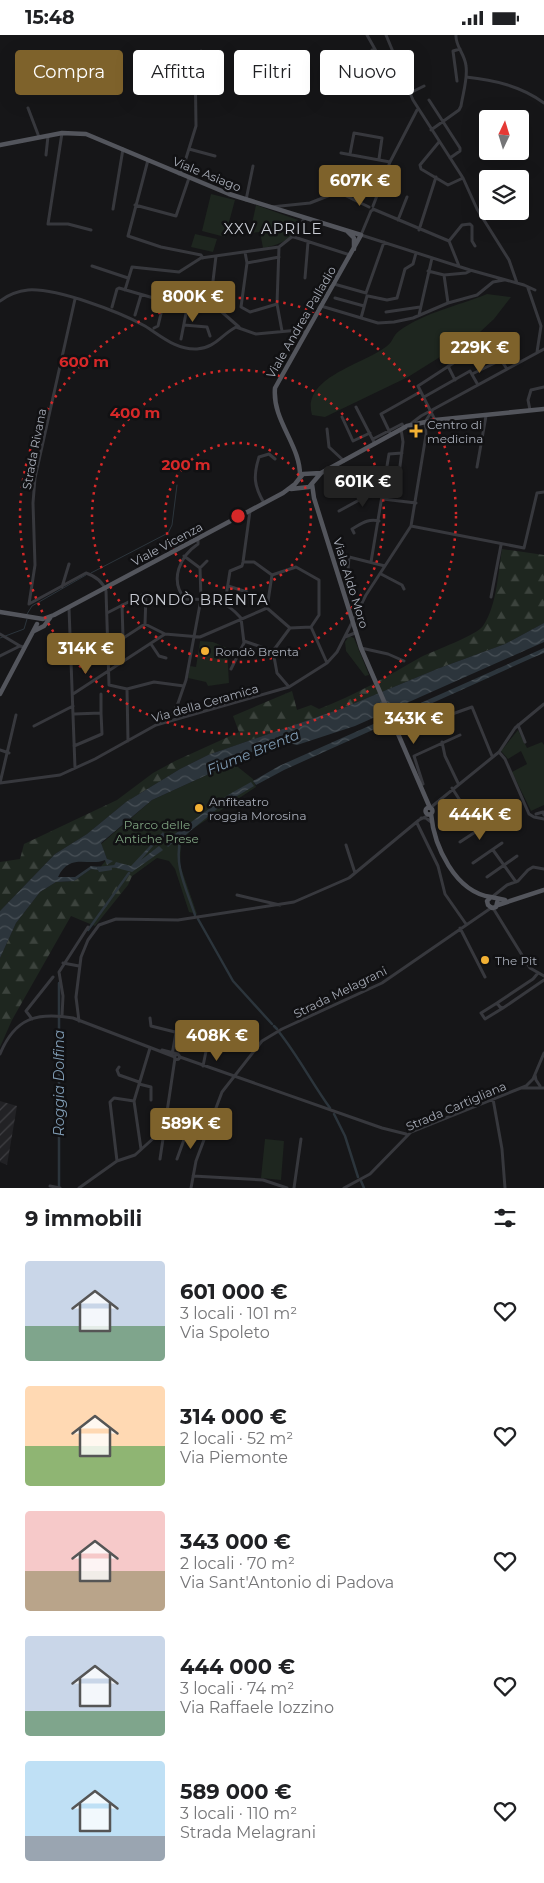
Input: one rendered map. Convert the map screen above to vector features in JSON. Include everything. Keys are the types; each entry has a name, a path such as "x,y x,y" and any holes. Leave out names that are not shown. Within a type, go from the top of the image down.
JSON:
{"main road":[{"name":"Viale Asiago","path":"0,145 62,133 86,134 179,174 246,200 347,231 358,237"},
{"name":"Viale Andrea Palladio","path":"308,474 299,462 277,412 275,394 279,378 352,253 358,237"},
{"name":"Viale Vicenza","path":"40,622 289,490 312,483 321,473 390,433 435,420 544,409"},
{"name":"Viale Andrea Palladio","path":"299,462 299,478"},
{"name":"Viale Vicenza","path":"289,490 299,478 308,474 321,473"},
{"path":"308,474 312,483"},
{"path":"299,478 304,487 313,494"},
{"name":"Viale Aldo Moro","path":"312,483 313,494 361,648 421,791"},
{"path":"0,612 24,616 40,622 21,646 0,694"},
{"path":"421,791 426,801 427,813 442,854 452,871 493,903 544,890"},
{"path":"421,791 427,813 434,828"}],"street":[{"path":"366,35 374,50"},
{"path":"386,35 391,50"},
{"path":"431,130 459,110 466,77 466,63 456,43 456,35"},
{"path":"456,81 453,51 460,49"},
{"path":"466,77 484,79 510,86 532,95 544,103"},
{"path":"414,91 424,87"},
{"path":"179,174 196,126 196,95"},
{"path":"411,95 431,130 463,178 477,209 509,260 514,273 515,283"},
{"path":"428,101 460,148 460,151 450,158"},
{"path":"28,108 39,137"},
{"path":"358,237 366,223 390,162 418,109"},
{"path":"62,133 48,224 68,224 91,230"},
{"path":"350,154 354,133 382,138 379,159"},
{"path":"46,155 48,135"},
{"path":"440,142 420,165 421,169 448,185 463,178"},
{"path":"113,209 123,149"},
{"path":"189,149 215,156"},
{"path":"341,153 390,162"},
{"path":"148,160 127,233 129,237 201,255 203,258"},
{"path":"246,200 253,166"},
{"path":"419,230 436,177"},
{"path":"135,205 176,216 189,178"},
{"path":"271,208 310,203 338,192 398,221 449,241 460,266"},
{"path":"398,221 407,197"},
{"path":"125,290 132,267 179,272 203,258 280,247 294,237 304,218"},
{"path":"449,241 462,225 470,224 472,226 472,241 475,246"},
{"path":"294,237 352,253"},
{"name":"Viale Asiago","path":"358,237 369,238 432,257 470,271"},
{"path":"305,278 308,242"},
{"path":"361,318 384,243"},
{"path":"280,247 277,304 282,331"},
{"path":"245,252 247,263 241,307 250,312 277,304"},
{"path":"334,284 387,300 397,298 405,269 413,264 416,253"},
{"path":"210,306 216,256"},
{"path":"247,263 279,257"},
{"path":"418,315 432,257"},
{"path":"92,266 128,278"},
{"path":"428,271 444,275 470,271 535,290"},
{"path":"444,275 448,303"},
{"path":"321,307 378,323 394,323 448,303 477,295 492,282 504,280"},
{"path":"528,288 543,326 537,352"},
{"path":"112,307 117,289 125,290 164,301 216,307 239,327 256,334 299,330 307,333"},
{"path":"0,301 10,295 30,290 75,299 123,316 144,326 166,341 186,348 199,349 215,344 233,329 239,327"},
{"path":"136,315 141,295"},
{"path":"336,298 364,306"},
{"name":"Strada Rivana","path":"62,587 29,604 35,565 32,521 35,477 75,299"},
{"path":"154,328 158,327 164,301"},
{"path":"181,339 188,303"},
{"path":"386,312 420,307"},
{"path":"184,325 207,327 210,336"},
{"path":"435,420 418,386 495,336"},
{"path":"399,474 404,428 544,349"},
{"path":"472,374 501,360 507,369"},
{"path":"448,367 455,380"},
{"path":"424,397 470,371 478,385"},
{"path":"530,411 528,400 531,390 544,387"},
{"path":"390,433 381,414 420,392"},
{"path":"356,407 374,441"},
{"path":"423,422 432,411"},
{"path":"423,422 422,418 426,415"},
{"path":"477,467 486,415"},
{"path":"342,417 354,441 370,433"},
{"name":"Via della Ceramica","path":"0,783 60,775 164,722 289,687 327,663 337,652 358,610 411,526 426,435 423,422"},
{"path":"326,429 329,447 344,461"},
{"path":"371,562 389,454 402,453"},
{"path":"264,503 256,489 254,473 259,457 268,454 275,459"},
{"path":"339,511 380,488 384,489"},
{"path":"411,526 522,549 526,546 537,493 544,492"},
{"path":"383,499 416,503"},
{"path":"225,603 230,571 242,566 250,511"},
{"path":"354,533 352,529 369,519 378,521"},
{"path":"198,539 198,544 184,556 178,571 178,585 185,599 201,599 225,603 242,618 244,641 230,669"},
{"path":"491,597 501,545"},
{"path":"184,556 200,568"},
{"path":"346,583 349,557 386,567"},
{"path":"164,722 177,706 184,685 201,599 200,568 207,561"},
{"path":"243,562 254,562 272,575"},
{"path":"62,587 69,564"},
{"path":"272,575 294,567 319,580 319,615 311,627"},
{"path":"62,587 86,573 99,579 105,589 109,685 127,689 154,682 184,685"},
{"path":"381,573 402,585 404,589"},
{"path":"267,608 272,575"},
{"path":"228,586 247,592"},
{"path":"107,613 144,594 146,596 145,624"},
{"path":"122,605 123,637"},
{"path":"69,607 75,768"},
{"path":"145,624 165,634 200,637 267,608"},
{"path":"267,608 290,628 311,627"},
{"path":"349,613 358,610"},
{"path":"107,648 145,624"},
{"path":"311,627 327,663"},
{"path":"289,687 276,673 273,651 290,628"},
{"path":"344,638 356,633"},
{"path":"73,693 165,634"},
{"path":"3,636 21,646"},
{"path":"244,641 273,651"},
{"path":"151,644 159,656 166,658"},
{"path":"0,656 21,646"},
{"name":"Viale Aldo Moro","path":"361,648 388,654 404,661"},
{"path":"127,689 128,742"},
{"path":"74,746 102,734 101,694"},
{"path":"34,726 73,706"},
{"path":"77,1020 79,967 82,951 99,925 109,920 178,920 280,905 294,902 355,873 417,822 452,788 499,752 518,725 543,706"},
{"path":"408,730 472,707 492,756"},
{"path":"74,714 101,713"},
{"path":"0,783 9,753 16,715"},
{"path":"518,725 525,742"},
{"path":"423,784 414,756 460,735"},
{"path":"442,743 445,755 458,783"},
{"path":"0,750 9,753"},
{"path":"499,752 505,759 529,814 544,819"},
{"path":"452,788 480,830"},
{"path":"426,801 435,804"},
{"path":"451,825 483,804"},
{"path":"536,814 543,812 544,815"},
{"path":"427,813 426,818 431,822"},
{"path":"417,822 438,866 445,894 466,924"},
{"path":"460,842 489,823"},
{"path":"473,863 502,843"},
{"path":"346,845 355,873"},
{"path":"493,850 516,882"},
{"path":"487,877 517,856"},
{"path":"544,869 533,867 528,869 516,882 499,892 493,903 496,913 530,969 544,976"},
{"path":"237,895 280,905"},
{"name":"Strada Melagrani","path":"191,1188 193,1176 222,1092 250,1054 265,1038 382,983 485,911 493,903"},
{"path":"60,1016 63,996 59,972 63,963 88,927"},
{"path":"460,928 485,977"},
{"path":"63,963 79,967"},
{"path":"538,973 533,979 481,1013 485,1019 544,980"},
{"path":"33,1019 26,1011 53,977"},
{"path":"497,1003 503,1007"},
{"path":"0,1054 12,1031 33,1019 60,1016 77,1020 195,1064 407,1135"},
{"path":"150,1018 151,1026 175,1032"},
{"path":"160,1159 176,1057 175,1032 177,1027 219,1033 221,1039"},
{"path":"204,1067 210,1032"},
{"path":"141,1149 134,1101 150,1048"},
{"path":"543,1087 531,1082 544,1053"},
{"path":"119,1067 117,1070 119,1075 151,1087 151,1099"},
{"path":"536,1072 536,1081 543,1087"},
{"name":"Strada Cartigliana","path":"344,1188 370,1174 407,1135 520,1089 531,1082"},
{"path":"520,1089 543,1087"},
{"path":"117,1161 110,1103 114,1098 134,1101"},
{"path":"493,1099 502,1149 506,1188"},
{"path":"79,1188 117,1161 132,1156 154,1136 164,1133 207,1136"},
{"path":"177,1159 186,1134"},
{"path":"294,1188 301,1139"},
{"path":"193,1176 263,1180 287,1188"},
{"path":"50,1186 58,1187"}],"shaded area":[{"path":"0,1101 17,1106 7,1165 0,1162"}],"green space":[{"path":"211,194 235,200 225,237 202,231"},
{"path":"256,205 298,220 296,231 287,240 263,248 260,232 250,233"},
{"path":"195,234 217,239 213,252 191,247"},
{"path":"487,294 511,297 494,319 480,332 408,377 325,417 312,415 311,402 316,391 325,381 377,353 391,343 397,333 409,324"},
{"path":"502,549 544,555 544,623 505,644 437,669 343,708 208,755 180,769 126,802 87,834 55,854 0,911 0,862 20,859 24,844 117,800 153,773 239,732 233,716 292,691 297,710 311,705 319,709 479,630 488,618 494,599"},
{"path":"349,636 354,638 369,675 365,676 346,651 345,642"},
{"path":"200,641 213,642 227,648 229,683 208,686 206,682 188,678 190,666 196,667"},
{"path":"518,730 527,748 542,742 544,745 544,805 531,811 512,772 527,764 521,751 508,759 501,751"},
{"name":"Parco delle Antiche Prese","path":"233,763 253,779 256,787 191,830 181,843 180,865 197,914 189,912 175,869 169,861 157,858 131,877 99,872 98,870 107,859 101,844 152,800"},
{"path":"91,869 98,870 99,872 126,873 132,876 128,885 95,926 71,916 12,1020 0,1047 0,958 16,923 40,892 56,882 74,881"},
{"path":"265,1139 284,1141 281,1180 261,1178"}],"water":[{"path":"544,623 544,642 355,726 297,745 282,744 255,751 152,800 101,843 107,859 113,861 107,865 105,860 99,862 74,862 63,869 58,877 75,877 91,866 101,867 100,869 111,866 112,870 99,872 98,870 91,869 74,881 56,882 40,892 16,923 0,958 0,911 55,854 87,834 126,802 180,769 208,755 343,708 437,669 505,644"},
{"path":"544,648 544,653 284,770 256,785 253,781 279,766"},
{"path":"251,782 254,786 222,805 183,837 181,835 168,847 164,842 228,795"},
{"path":"163,832 166,837 160,838 141,860 159,846 163,850 132,872 113,867 116,862 131,866"}],"waterway":[{"path":"91,573 168,533 172,525 177,485"},
{"path":"27,614 32,606 86,575"},
{"path":"0,638 24,629 27,619"},
{"path":"181,838 179,848 180,867 195,915"},
{"path":"98,868 117,866"},
{"name":"Roggia Dolfina","path":"88,930 129,873"},
{"path":"198,919 233,981 272,1024"},
{"name":"Roggia Dolfina","path":"59,983 59,1187"},
{"path":"274,1026 277,1029"},
{"path":"279,1032 330,1108"},
{"path":"334,1114 345,1136 358,1177"},
{"path":"361,1181 364,1188"}],"place":[{"name":"Centro di medicina","path":"416,431"},
{"name":"Rondò Brenta","path":"205,651"},
{"name":"Anfiteatro roggia Morosina","path":"199,808"},
{"name":"The Pit","path":"485,960"}],"district":[{"name":"XXV APRILE","path":"273,228"},
{"name":"RONDÒ BRENTA","path":"199,599"}],"water label":[{"name":"Fiume Brenta","path":"253,752"}]}
